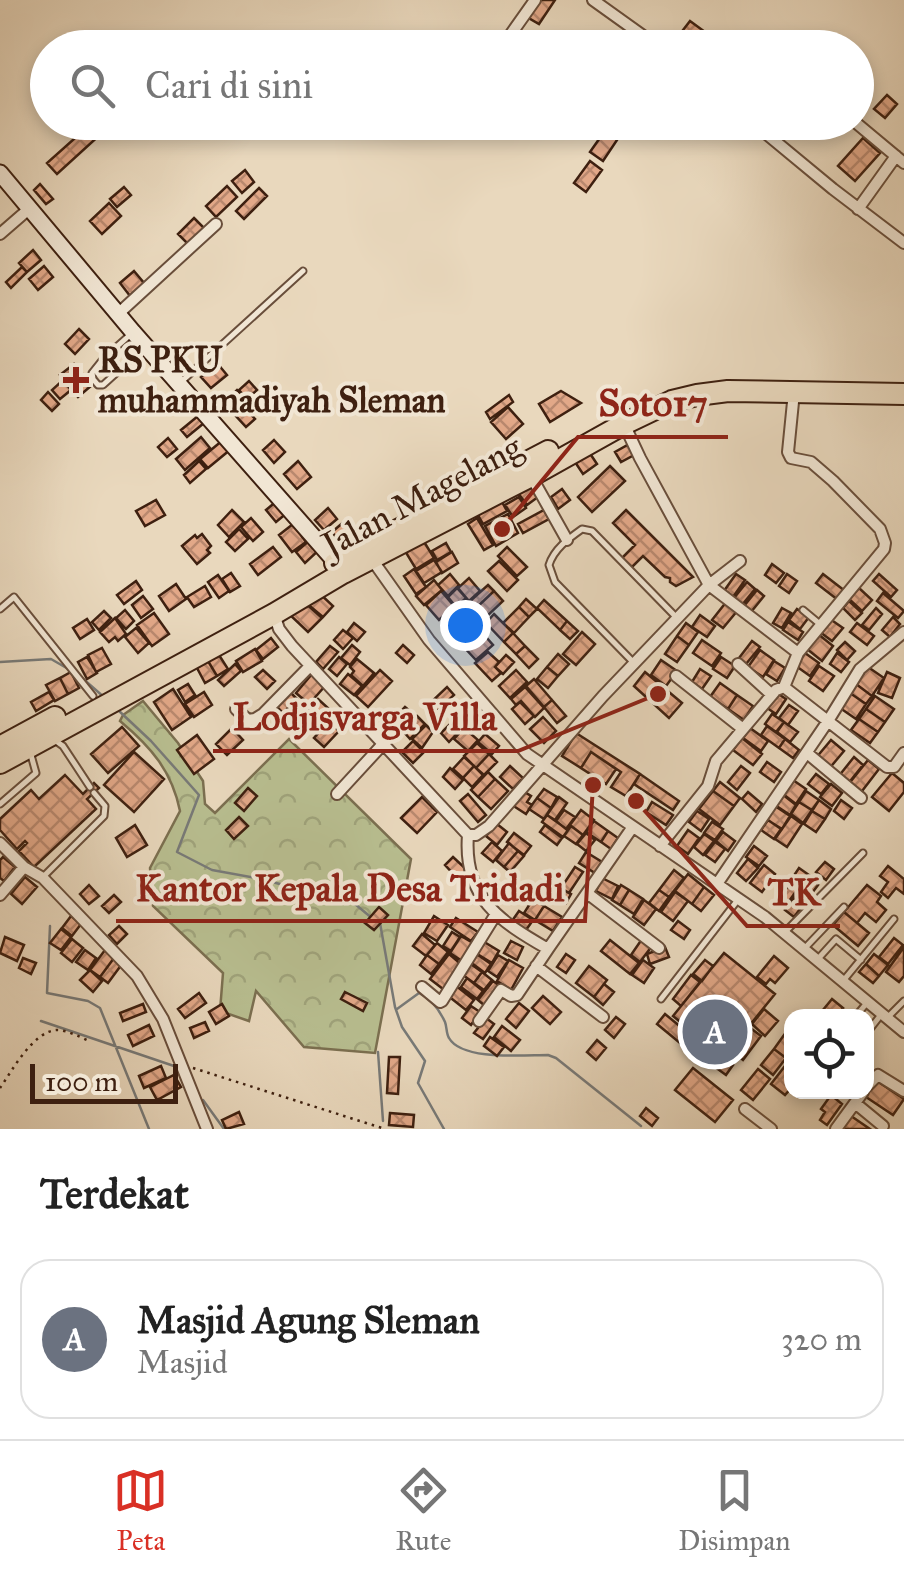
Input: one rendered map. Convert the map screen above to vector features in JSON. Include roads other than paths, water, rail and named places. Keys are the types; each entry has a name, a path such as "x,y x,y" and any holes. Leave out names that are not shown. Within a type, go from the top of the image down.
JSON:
{"highway":[{"name":"Jalan Magelang","path":"0,746 671,389 699,380 904,382"},
{"name":"Jalan Magelang","path":"367,553 531,476 672,402 728,390 904,394"},
{"name":"Jalan Magelang","path":"0,763 274,614 340,567"}],"main road":[{"path":"0,173 133,332 340,567"}],"street":[{"path":"514,30 535,0"},
{"path":"593,0 635,30"},
{"path":"858,208 900,160 874,138"},
{"path":"774,140 904,243"},
{"path":"0,234 30,208"},
{"path":"119,313 216,224"},
{"path":"784,688 798,653 885,543 880,529 833,481 811,462 791,458 788,452 794,392"},
{"path":"624,424 709,585 798,653"},
{"path":"531,476 567,540"},
{"path":"367,553 429,640 519,745 542,766 738,898 904,1032"},
{"path":"468,835 489,826 676,618 740,561"},
{"path":"274,614 280,629 310,666 468,835 472,882 496,914 548,948"},
{"path":"718,884 860,670 904,632"},
{"path":"738,664 772,694"},
{"path":"236,709 248,720 255,719 310,666"},
{"path":"676,676 743,728"},
{"path":"784,688 886,768 894,768 904,753"},
{"path":"660,846 708,786 716,761 772,694 784,688"},
{"path":"337,794 384,743"},
{"path":"807,753 861,798"},
{"path":"478,1021 501,990 516,995 632,828"},
{"path":"0,843 24,867 42,878 137,976 163,1019 208,1129"},
{"path":"0,895 24,867"},
{"path":"587,892 660,948"},
{"path":"422,987 440,1002 496,914"},
{"path":"536,966 603,1017"},
{"path":"874,1079 878,1075 904,1091"},
{"path":"836,1129 858,1099"},
{"path":"855,1103 883,1126"},
{"path":"745,1109 772,1129"}],"lane":[{"path":"179,384 303,271"},
{"path":"133,332 92,372 92,379 102,385 146,346"},
{"path":"634,663 555,582 550,559 567,540 582,529 592,530 676,618"},
{"path":"0,608 14,598 93,696"},
{"path":"803,610 821,624"},
{"path":"42,878 104,816 105,806 63,746 50,736"},
{"path":"0,804 36,773 27,748"},
{"path":"784,933 862,852"},
{"path":"661,999 738,898"},
{"path":"804,949 844,908"},
{"path":"843,981 894,918"},
{"path":"817,960 836,938 860,960"},
{"path":"874,1026 904,1001"},
{"path":"862,1009 868,1002"}],"waterway":[{"path":"0,662 51,659 70,670"},
{"path":"81,677 105,698"},
{"path":"118,710 199,795 177,852 212,870 355,904 373,919"},
{"path":"380,923 395,1007 402,1027 425,1061 418,1083 444,1129"},
{"path":"50,926 47,993 88,1001 100,1008 149,1129"},
{"path":"397,1009 419,993 440,1013 449,1038 456,1045 494,1055 556,1058 641,1126"},
{"path":"41,1021 177,1069"},
{"path":"378,1052 383,1121"},
{"path":"203,1100 224,1129"}],"place":[{"name":"RS PKU muhammadiyah Sleman","path":"76,380"},
{"name":"Soto17","path":"502,529"},
{"name":"Lodjisvarga Villa","path":"658,694"},
{"name":"Kantor Kepala Desa Tridadi","path":"593,785"},
{"name":"TK","path":"636,801"},
{"name":"Masjid Agung Sleman","path":"715,1032"}]}
